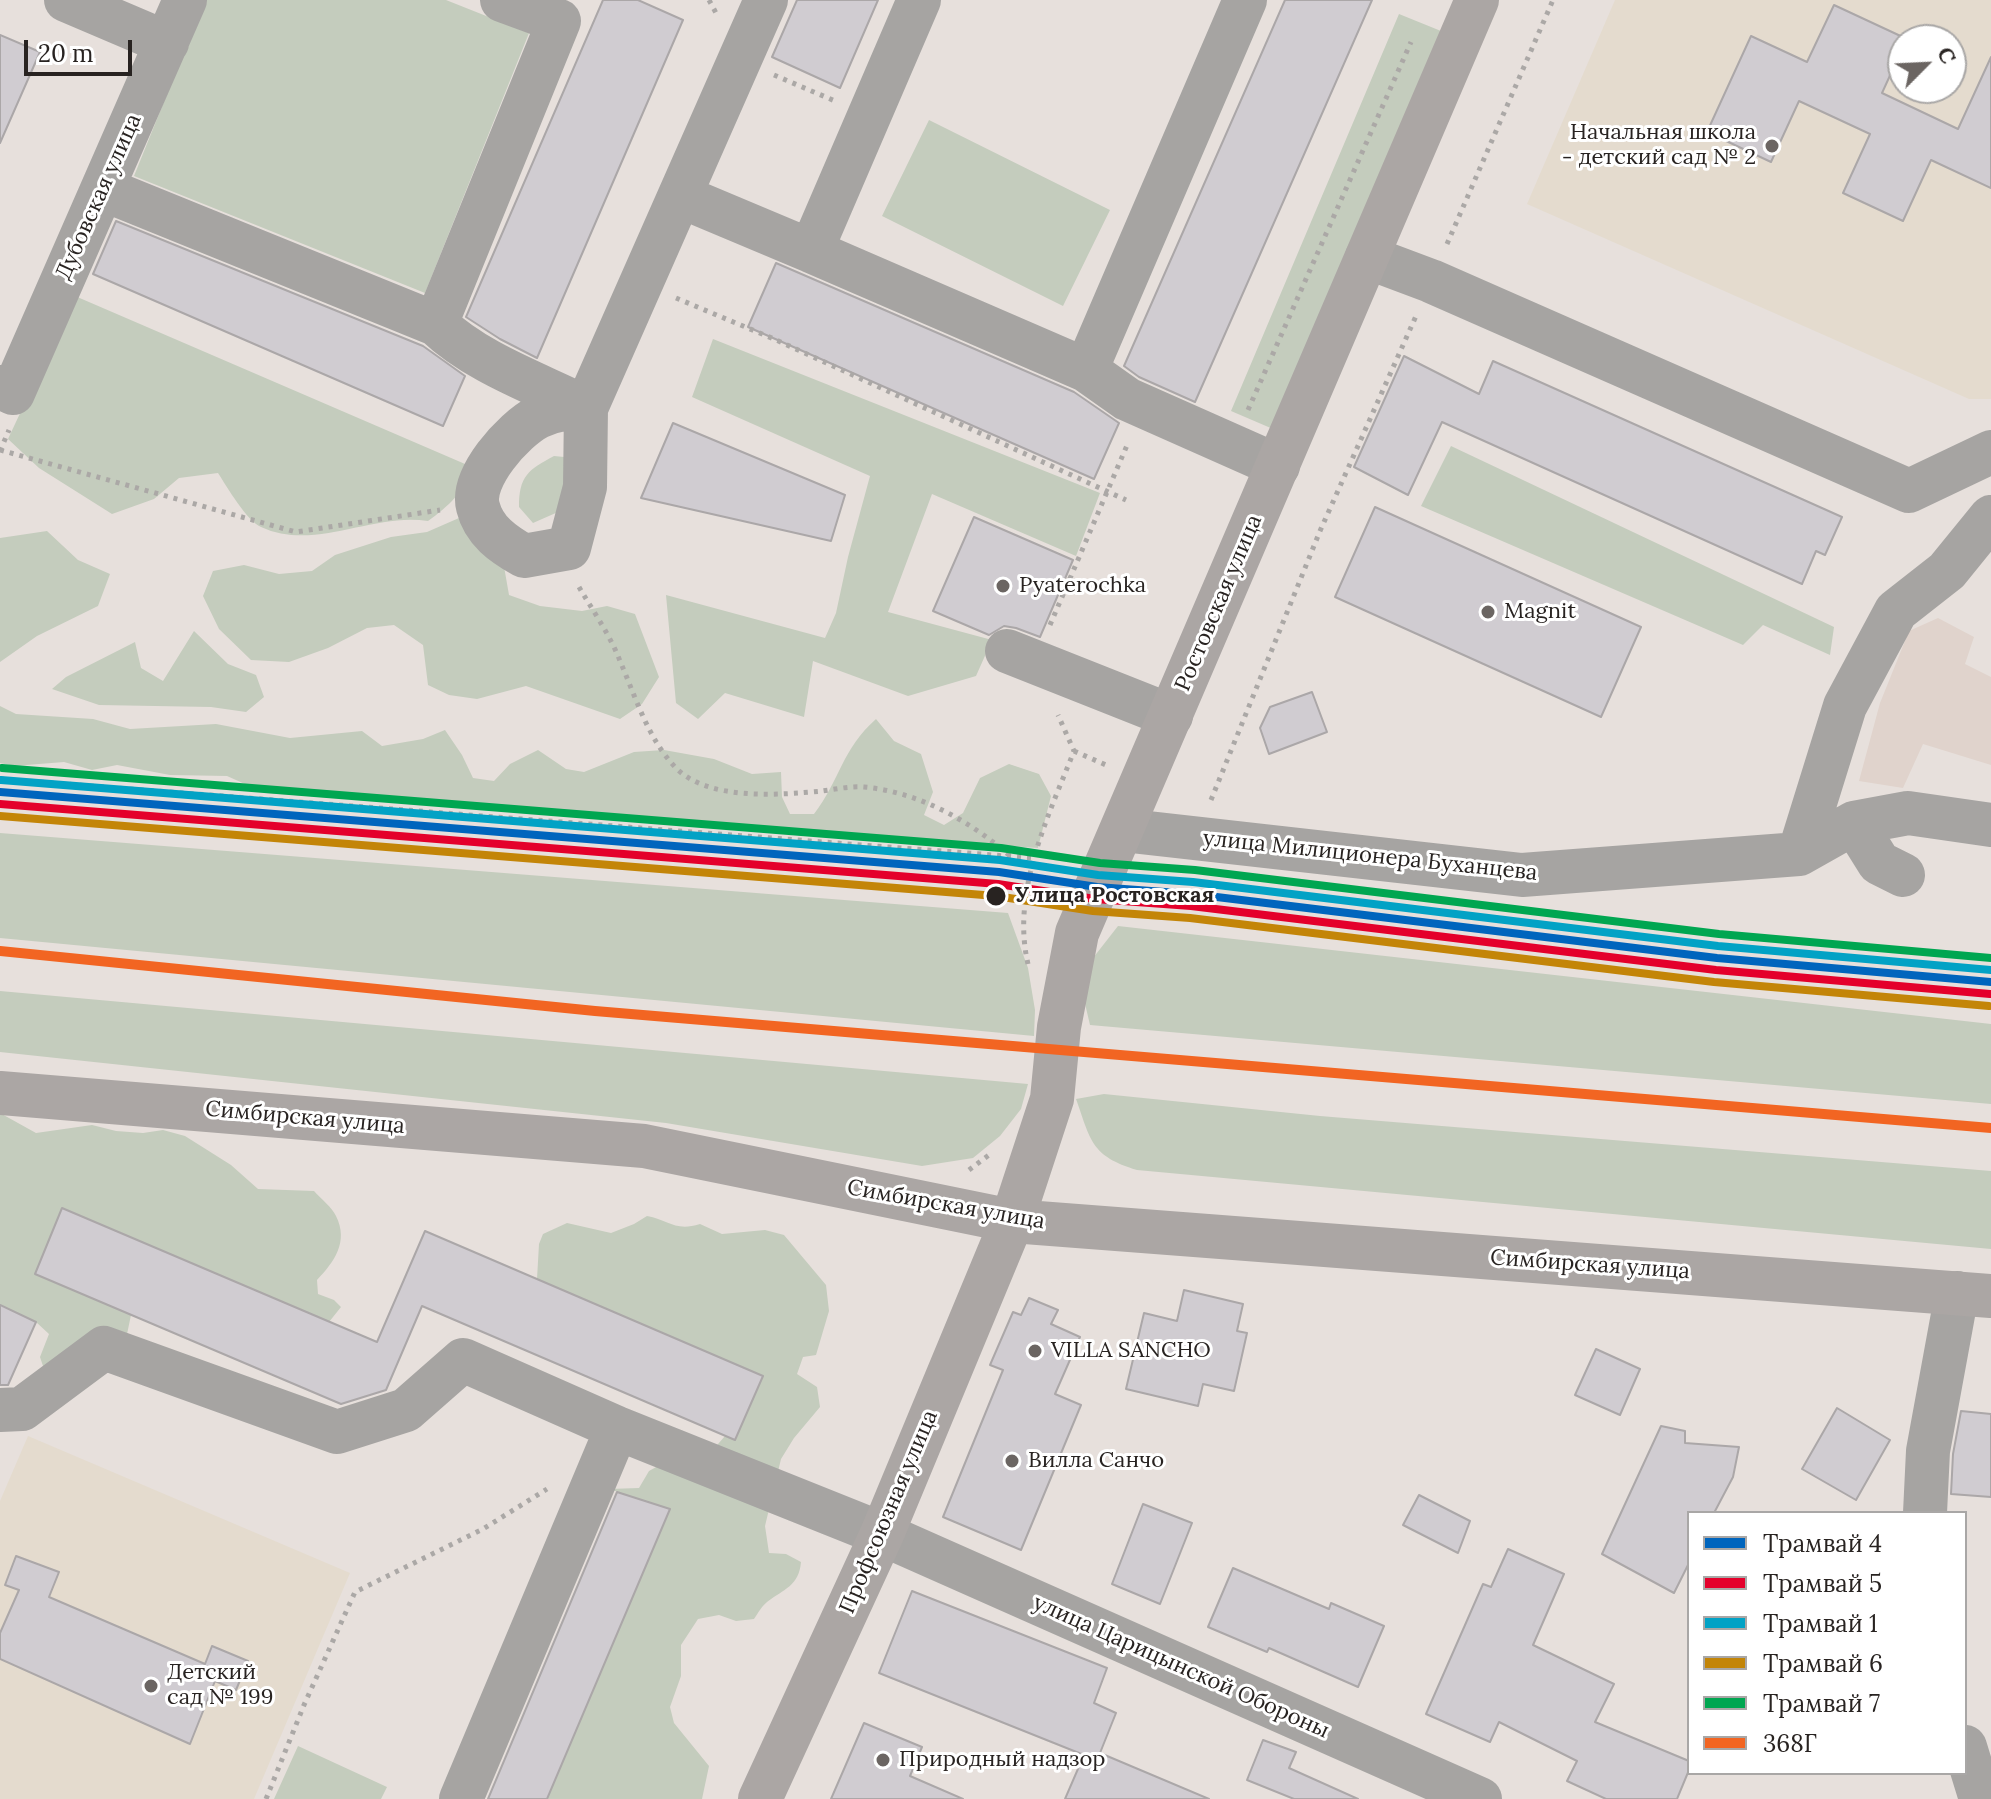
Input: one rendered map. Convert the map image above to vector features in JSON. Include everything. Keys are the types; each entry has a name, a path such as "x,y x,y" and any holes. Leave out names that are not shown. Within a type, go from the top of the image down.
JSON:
{"main road":[{"name":"Ростовская улица","path":"1012,1221 1052,1099 1059,1027 1077,933 1477,0"},
{"name":"Симбирская улица","path":"0,1093 644,1146 1012,1221 1974,1294"},
{"name":"Профсоюзная улица","path":"760,1799 882,1534 1012,1221"}],"street":[{"path":"66,0 167,43"},
{"name":"Дубовская улица","path":"6,390 103,189 185,0"},
{"path":"436,324 559,21 502,0"},
{"path":"586,408 563,408 535,419 494,458 480,483 477,505 487,528 502,543 524,556 569,548 585,487 586,408 766,0"},
{"path":"811,251 919,0"},
{"path":"1086,370 1245,0"},
{"path":"103,189 436,324 455,342 586,408"},
{"path":"680,196 1086,370 1127,399 1278,466"},
{"path":"1367,257 1431,281 1909,491 1991,452"},
{"path":"1799,854 1845,706 1896,611 1947,571 1991,517"},
{"path":"1007,651 1171,716"},
{"name":"улица Милиционера Буханцева","path":"1122,830 1522,875 1799,854 1854,823 1908,813 1991,825"},
{"path":"1854,823 1879,863 1903,875"},
{"path":"1925,1511 1928,1451 1974,1294"},
{"name":"улица Царицынской Обороны","path":"0,1410 22,1409 104,1348 337,1432 406,1410 463,1360 617,1428 882,1534 1480,1799"},
{"path":"461,1799 617,1428"},
{"path":"1967,1754 1981,1799"}],"path":[{"path":"1192,894 1195,839 1320,531 1553,0"},
{"path":"1232,446 1417,29"},
{"path":"740,59 869,116"},
{"path":"642,284 774,339 1126,500"},
{"path":"1107,491 1132,435"},
{"path":"0,451 296,532 477,505"},
{"path":"576,575 579,588 619,659 651,733 679,771 710,788 750,794 863,787 903,795 944,810 989,837 1010,856"},
{"path":"0,779 1032,858 1023,941 1030,971"},
{"path":"924,1203 932,1191 951,1182 993,1152"},
{"path":"266,1799 355,1592 483,1529 558,1481"}],"shaded area":[{"name":"Начальная школа - детский сад № 2","path":"1615,0 1991,0 1991,399 1969,399 1527,204"},
{"path":"1938,618 1974,637 1965,664 1991,677 1991,765 1923,744 1903,788 1859,781 1880,703 1909,631"},
{"name":"Детский сад № 199","path":"28,1436 350,1573 254,1799 0,1799 0,1501"}],"green space":[{"path":"205,0 446,0 529,33 425,293 134,176"},
{"path":"1399,14 1441,31 1273,429 1231,411"},
{"path":"929,120 1110,210 1063,306 882,216"},
{"path":"75,296 472,467 469,476 455,498 428,521 386,522 323,534 281,534 261,527 244,511 218,473 179,478 154,499 112,514 39,468 8,439"},
{"path":"713,339 1100,493 1076,556 932,494 888,612 992,640 976,676 908,696 813,661 804,717 725,693 698,719 676,703 666,595 825,638 836,613 870,476 692,397"},
{"path":"1451,446 1834,627 1830,655 1763,625 1743,645 1421,506"},
{"path":"554,456 574,458 558,512 533,523 519,507 523,481 532,470"},
{"path":"459,518 502,555 509,595 540,606 582,611 607,606 635,614 659,677 642,704 620,719 526,686 477,699 449,695 428,685 423,645 394,625 367,628 328,648 289,662 251,660 219,629 203,596 213,571 244,565 279,574 312,571 335,555 391,537 427,532"},
{"path":"47,531 78,560 110,574 98,606 37,636 0,662 0,538"},
{"path":"194,631 228,664 256,675 264,697 246,712 211,707 99,705 52,689 66,677 135,642 141,668 163,681"},
{"path":"0,706 16,714 93,719 130,729 216,724 290,738 362,731 382,746 423,739 445,730 473,778 494,781 510,764 538,750 566,769 584,772 634,752 664,750 714,759 752,774 781,772 782,797 790,814 814,814 848,753 876,719 894,741 921,754 933,792 924,815 944,825 963,813 980,778 1009,764 1039,774 1051,796 1038,848 265,793 227,776 170,775 117,765 92,770 64,762 14,766 0,763"},
{"path":"0,833 1008,913 1028,968 1035,1010 1034,1036 0,938"},
{"path":"1118,926 1991,1024 1991,1104 1090,1025 1083,995 1093,958"},
{"path":"0,991 1028,1084 1021,1109 1000,1136 973,1158 922,1166 666,1123 0,1052"},
{"path":"1104,1094 1320,1116 1991,1171 1991,1249 1137,1170 1110,1159 1090,1136 1076,1099"},
{"path":"0,1113 36,1133 92,1125 143,1133 163,1130 185,1136 231,1165 258,1189 314,1191 334,1213 341,1234 334,1259 317,1280 318,1294 334,1300 341,1307 329,1322 63,1208 35,1274 131,1315 126,1339 48,1381 40,1357 49,1334 36,1322 0,1305"},
{"path":"647,1216 684,1227 700,1224 722,1234 765,1230 784,1235 826,1285 829,1311 816,1355 803,1357 797,1374 817,1387 820,1407 781,1459 765,1526 769,1553 786,1554 801,1562 800,1570 794,1582 765,1604 754,1619 736,1621 719,1615 698,1619 681,1645 681,1676 670,1707 674,1723 709,1766 702,1799 547,1799 670,1509 609,1489 639,1488 649,1471 667,1461 712,1451 725,1436 735,1440 762,1376 537,1279 539,1244 543,1234 567,1223 611,1233"},
{"path":"298,1746 387,1787 381,1799 274,1799"}],"building":[{"path":"603,0 638,0 683,20 537,358 466,317"},
{"path":"797,0 878,0 840,88 772,57"},
{"path":"1285,0 1372,0 1195,402 1139,377 1124,366"},
{"path":"1834,5 1887,30 1887,82 1882,93 1887,95 1887,104 1905,104 1958,129 1991,57 1991,188 1931,160 1903,221 1843,193 1870,134 1799,101 1771,162 1707,132 1751,36 1807,62"},
{"path":"0,35 40,52 0,143"},
{"path":"116,221 423,346 465,376 443,426 93,274"},
{"path":"776,263 1074,392 1119,423 1094,479 748,327"},
{"path":"1404,356 1479,394 1493,361 1842,517 1825,555 1816,551 1802,584 1442,422 1408,495 1354,467"},
{"path":"673,423 845,495 831,541 641,498"},
{"name":"Magnit","path":"1375,507 1641,627 1601,717 1335,597"},
{"name":"Pyaterochka","path":"974,517 1073,560 1040,637 1004,626 989,635 933,611"},
{"path":"1312,692 1327,732 1269,754 1260,728 1270,707"},
{"path":"62,1208 377,1342 425,1231 763,1376 735,1440 422,1306 386,1390 341,1404 35,1274"},
{"path":"1184,1290 1243,1304 1237,1331 1247,1333 1234,1391 1203,1384 1198,1406 1126,1389 1144,1313 1177,1321"},
{"name":"Вилла Санчо","path":"1029,1298 1058,1310 1051,1324 1080,1337 1055,1394 1081,1405 1021,1550 943,1517 1003,1370 990,1365 1013,1312 1021,1315"},
{"path":"0,1305 36,1322 8,1385 0,1385"},
{"path":"1596,1349 1640,1369 1620,1415 1575,1395"},
{"path":"1837,1408 1890,1440 1856,1500 1802,1469"},
{"path":"1961,1411 1991,1414 1991,1497 1951,1494 1953,1454"},
{"path":"1661,1426 1685,1431 1685,1443 1739,1447 1733,1477 1715,1511 1687,1511 1687,1567 1674,1593 1602,1554"},
{"path":"617,1492 670,1509 547,1799 488,1799"},
{"path":"1419,1495 1470,1521 1458,1553 1403,1525"},
{"path":"1143,1504 1192,1523 1160,1604 1112,1584"},
{"path":"1508,1549 1564,1574 1533,1645 1614,1684 1595,1722 1687,1760 1687,1775 1677,1799 1606,1799 1567,1781 1577,1761 1499,1722 1490,1742 1426,1714 1483,1584 1491,1587"},
{"path":"16,1556 59,1572 49,1597 205,1664 212,1646 248,1661 236,1690 215,1681 190,1744 0,1659 0,1633 19,1590 5,1585"},
{"path":"1233,1568 1329,1609 1331,1603 1384,1626 1358,1687 1269,1648 1267,1652 1208,1627"},
{"path":"912,1591 1107,1668 1094,1703 1116,1713 1100,1753 1209,1799 1065,1799 1084,1755 879,1673"},
{"name":"Природный надзор","path":"864,1723 922,1747 910,1776 963,1799 831,1799"},
{"path":"1263,1740 1296,1752 1289,1768 1358,1799 1294,1799 1247,1780"}],"tram line":[{"name":"7","path":"2,768 1001,848 1100,863 1195,870 1719,934 1991,958"},
{"name":"1","path":"1,780 1000,860 1098,875 1193,882 1718,946 1991,970"},
{"name":"4","path":"0,792 999,872 1097,887 1192,894 1717,958 1991,982"},
{"name":"5","path":"0,804 998,884 1095,899 1191,906 1716,970 1990,994"},
{"name":"6","path":"0,816 996,896 1093,911 1190,918 1714,982 1989,1006"}],"transit line":[{"name":"368Г","path":"0,951 595,1011 1991,1128"}],"place":[{"name":"Начальная школа - детский сад № 2","path":"1772,146"},
{"name":"Pyaterochka","path":"1003,586"},
{"name":"Magnit","path":"1488,612"},
{"name":"Улица Ростовская","path":"996,896"},
{"name":"VILLA SANCHO","path":"1035,1351"},
{"name":"Вилла Санчо","path":"1012,1461"},
{"name":"Детский сад № 199","path":"151,1686"},
{"name":"Природный надзор","path":"883,1760"}]}
